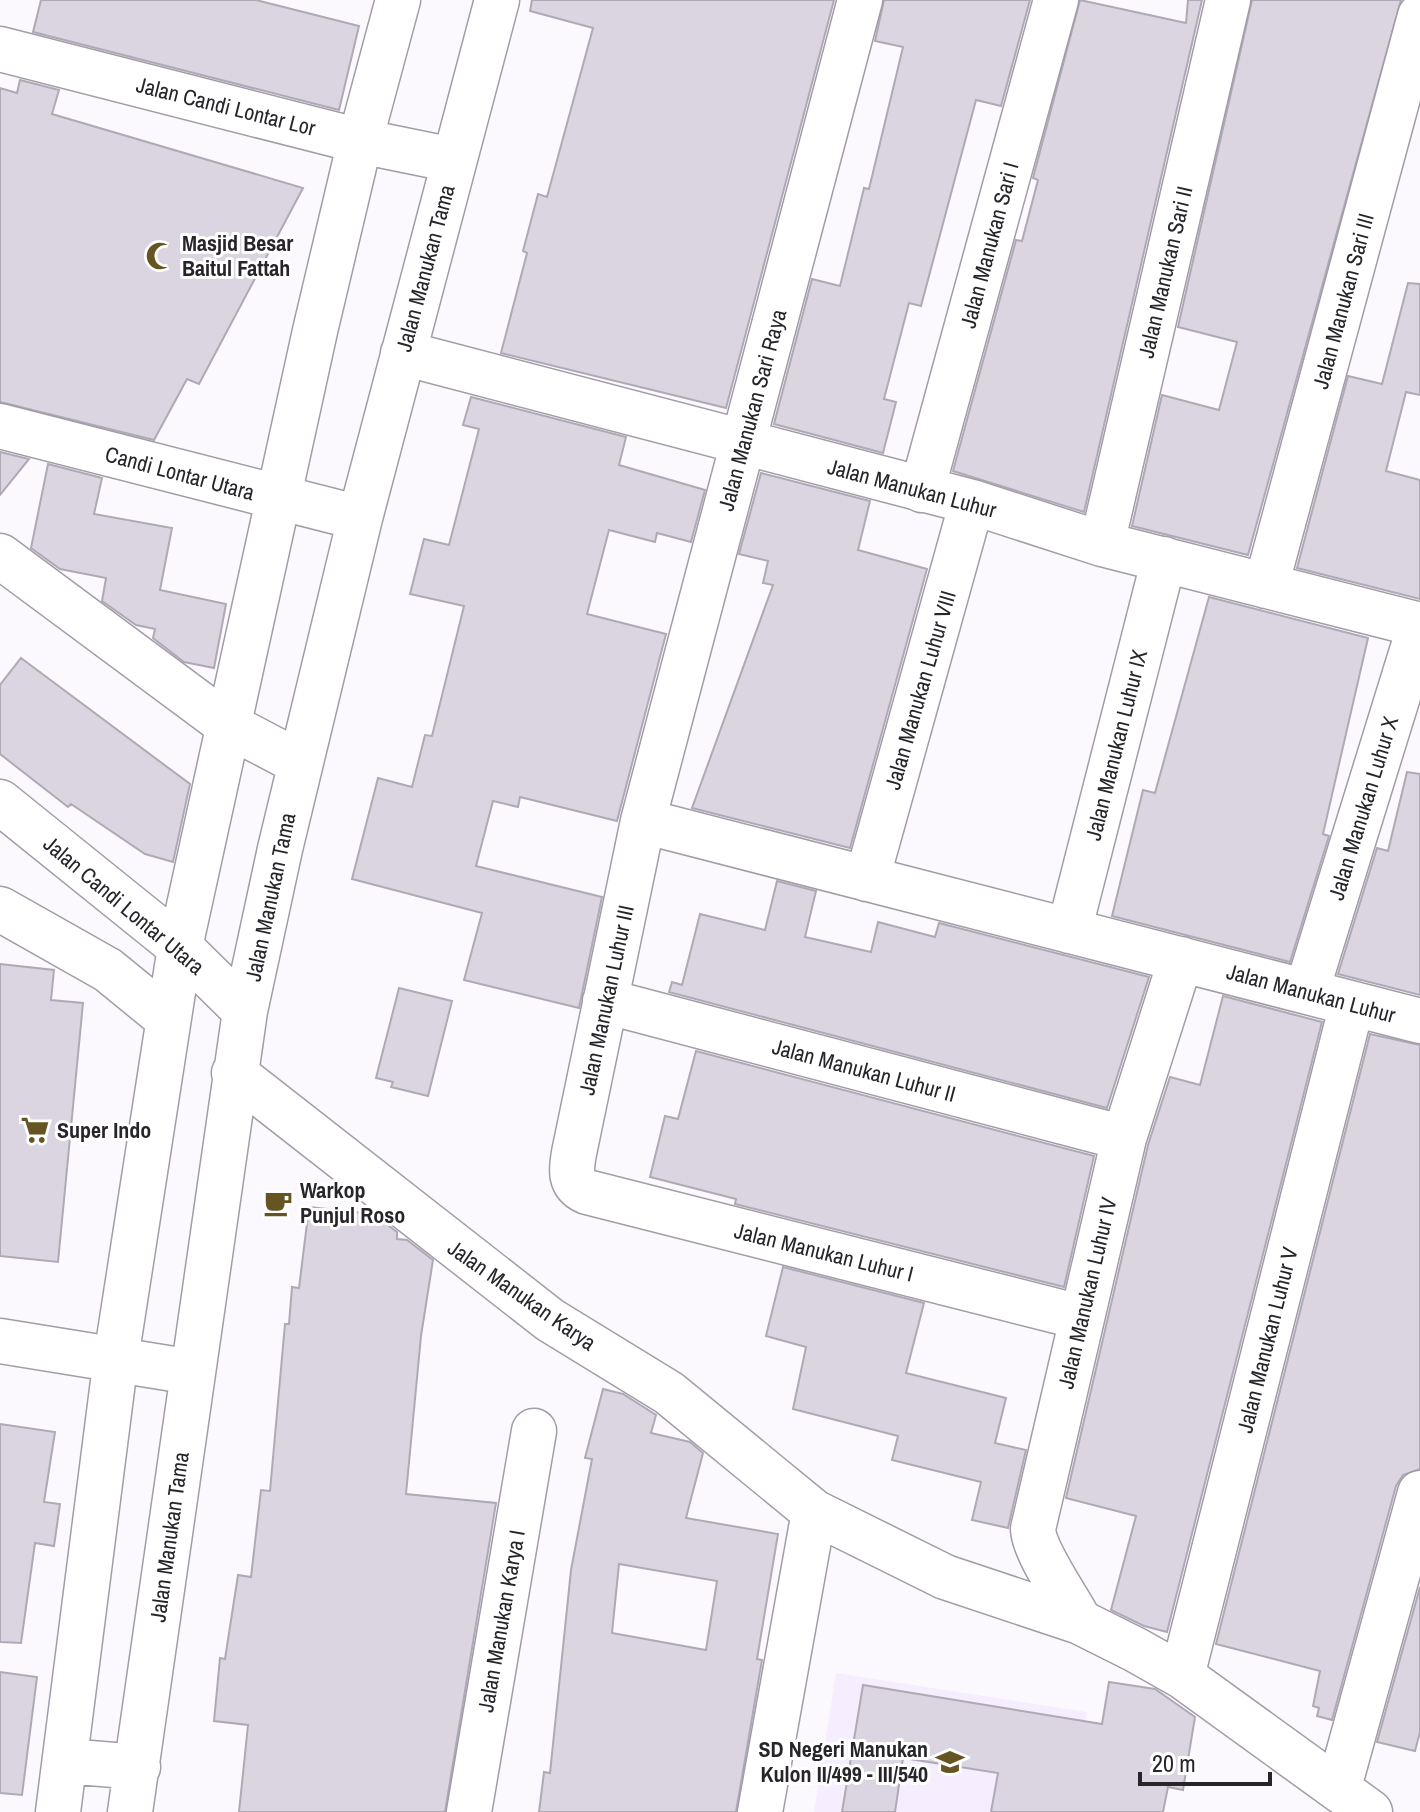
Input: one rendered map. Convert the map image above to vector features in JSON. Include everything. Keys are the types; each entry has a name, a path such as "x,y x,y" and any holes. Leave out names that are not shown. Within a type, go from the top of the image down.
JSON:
{"street":[{"path":"58,1812 116,1358 180,947 277,498 360,141 398,0"},
{"name":"Jalan Manukan Tama","path":"130,1812 245,1011 300,763 360,518 497,0"},
{"name":"Jalan Manukan Sari Raya","path":"643,821 860,0"},
{"name":"Jalan Manukan Sari I","path":"922,490 1056,0"},
{"name":"Jalan Manukan Sari II","path":"1102,544 1228,0"},
{"name":"Jalan Manukan Sari III","path":"1266,586 1420,16"},
{"name":"Jalan Candi Lontar Lor","path":"0,49 38,76 453,160"},
{"name":"Jalan Manukan Luhur","path":"403,353 972,502 1102,544 1420,625"},
{"name":"Candi Lontar Utara","path":"0,426 360,518"},
{"name":"Jalan Manukan Luhur VIII","path":"867,879 972,502"},
{"path":"0,556 228,725 300,763"},
{"name":"Jalan Manukan Luhur IX","path":"1069,931 1164,559"},
{"name":"Jalan Manukan Luhur X","path":"1307,990 1420,625"},
{"name":"Jalan Candi Lontar Utara","path":"0,802 180,947 245,1011"},
{"name":"Jalan Manukan Luhur","path":"643,821 1420,1021"},
{"name":"Jalan Manukan Luhur III","path":"572,1180 574,1153 643,821"},
{"path":"0,909 108,970 168,1019"},
{"name":"Jalan Manukan Luhur IV","path":"1080,1622 1060,1582 1038,1551 1033,1529 1124,1138 1181,959"},
{"name":"Jalan Manukan Luhur II","path":"605,1001 1124,1138"},
{"name":"Jalan Manukan Luhur V","path":"1182,1676 1352,1004"},
{"name":"Jalan Manukan Karya","path":"234,1073 550,1320 669,1393 814,1512 945,1577 1080,1622 1182,1676 1354,1799"},
{"name":"Jalan Manukan Luhur I","path":"572,1180 587,1192 1080,1317"},
{"path":"0,1341 192,1372"},
{"name":"Jalan Manukan Karya I","path":"469,1812 534,1431"},
{"path":"1354,1799 1420,1493"},
{"path":"760,1812 814,1512"},
{"path":"66,1761 138,1767"}],"shaded area":[{"name":"SD Negeri Manukan Kulon II/499 - III/540","path":"836,1673 1087,1712 1071,1812 814,1812"}],"building":[{"path":"41,0 256,0 359,26 339,110 33,32"},
{"path":"532,0 834,0 726,408 501,353 527,253 523,251 538,194 547,197 593,28 530,11"},
{"path":"884,0 1030,0 1001,106 976,100 921,306 909,303 884,399 896,402 883,453 774,424 812,279 840,286 864,188 869,189 903,47 875,41"},
{"path":"1080,0 1186,23 1188,0 1202,0 1084,512 953,471 1016,240 1022,241 1038,180 1033,178"},
{"path":"1252,0 1401,0 1248,555 1132,526 1162,395 1219,410 1237,342 1178,327"},
{"path":"20,80 59,90 52,114 303,188 199,384 187,379 154,440 0,402 0,88 17,93"},
{"path":"1408,283 1420,284 1420,395 1406,392 1386,471 1420,480 1420,599 1297,568 1348,376 1382,384"},
{"path":"471,397 626,437 619,465 705,490 691,542 657,533 655,542 609,530 587,614 666,634 617,821 520,797 518,807 493,801 476,866 602,897 579,1008 464,980 482,913 352,879 378,778 412,787 425,735 432,736 464,606 410,594 424,539 449,545 479,429 463,425"},
{"path":"0,452 29,459 0,495"},
{"path":"48,464 102,478 94,514 172,528 160,590 226,604 214,668 184,662 153,638 155,629 136,625 102,601 106,578 60,569 31,548"},
{"path":"761,473 870,501 858,550 927,569 850,848 692,808 773,585 763,583 768,561 739,554"},
{"path":"1209,597 1368,638 1323,834 1329,836 1290,962 1112,916 1143,790 1155,793"},
{"path":"21,658 190,784 173,862 145,854 71,804 68,807 0,754 0,685"},
{"path":"1407,772 1420,774 1420,995 1338,974 1377,848 1388,851"},
{"path":"777,881 816,891 805,937 871,952 878,922 935,937 939,923 1149,977 1107,1108 669,992 672,982 682,985 700,914 765,930"},
{"name":"Super Indo","path":"0,964 54,970 51,1000 83,1003 58,1262 0,1256"},
{"path":"399,988 452,1001 428,1096 391,1087 393,1082 376,1078"},
{"path":"1223,996 1322,1022 1167,1632 1144,1626 1111,1610 1136,1516 1066,1498 1148,1145 1170,1077 1200,1085"},
{"path":"1370,1034 1420,1045 1420,1469 1403,1475 1396,1486 1332,1720 1317,1716 1319,1708 1313,1706 1320,1671 1216,1644"},
{"path":"696,1051 1094,1156 1064,1287 735,1204 736,1199 650,1177 665,1116 678,1119"},
{"path":"309,1207 373,1214 397,1232 397,1239 407,1240 433,1260 421,1336 406,1494 496,1503 445,1812 239,1812 248,1725 214,1721 220,1658 225,1659 238,1575 251,1577 261,1490 270,1491 285,1324 289,1324 292,1287 299,1288"},
{"path":"783,1267 924,1303 906,1373 1006,1398 995,1443 1026,1450 1008,1528 972,1520 981,1482 892,1460 898,1436 793,1409 806,1347 766,1336"},
{"path":"603,1389 623,1394 656,1415 651,1433 690,1442 703,1453 686,1518 778,1534 757,1659 762,1660 736,1812 539,1812 544,1772 550,1773 571,1570 592,1459 585,1458","holes":["619,1564 717,1581 706,1650 612,1633"]},
{"path":"0,1424 55,1432 44,1502 60,1504 54,1546 35,1543 21,1643 0,1642"},
{"path":"1420,1587 1420,1732 1415,1751 1377,1742"},
{"path":"0,1672 37,1677 22,1795 0,1793"},
{"name":"SD Negeri Manukan Kulon II/499 - III/540","path":"1109,1682 1155,1689 1195,1717 1183,1790 1168,1787 1163,1812 991,1812 998,1773 903,1758 895,1812 842,1812 863,1685 1102,1724"}],"place":[{"name":"Masjid Besar Baitul Fattah","path":"160,256"},
{"name":"Super Indo","path":"35,1130"},
{"name":"Warkop Punjul Roso","path":"278,1203"},
{"name":"SD Negeri Manukan Kulon II/499 - III/540","path":"950,1762"}]}
